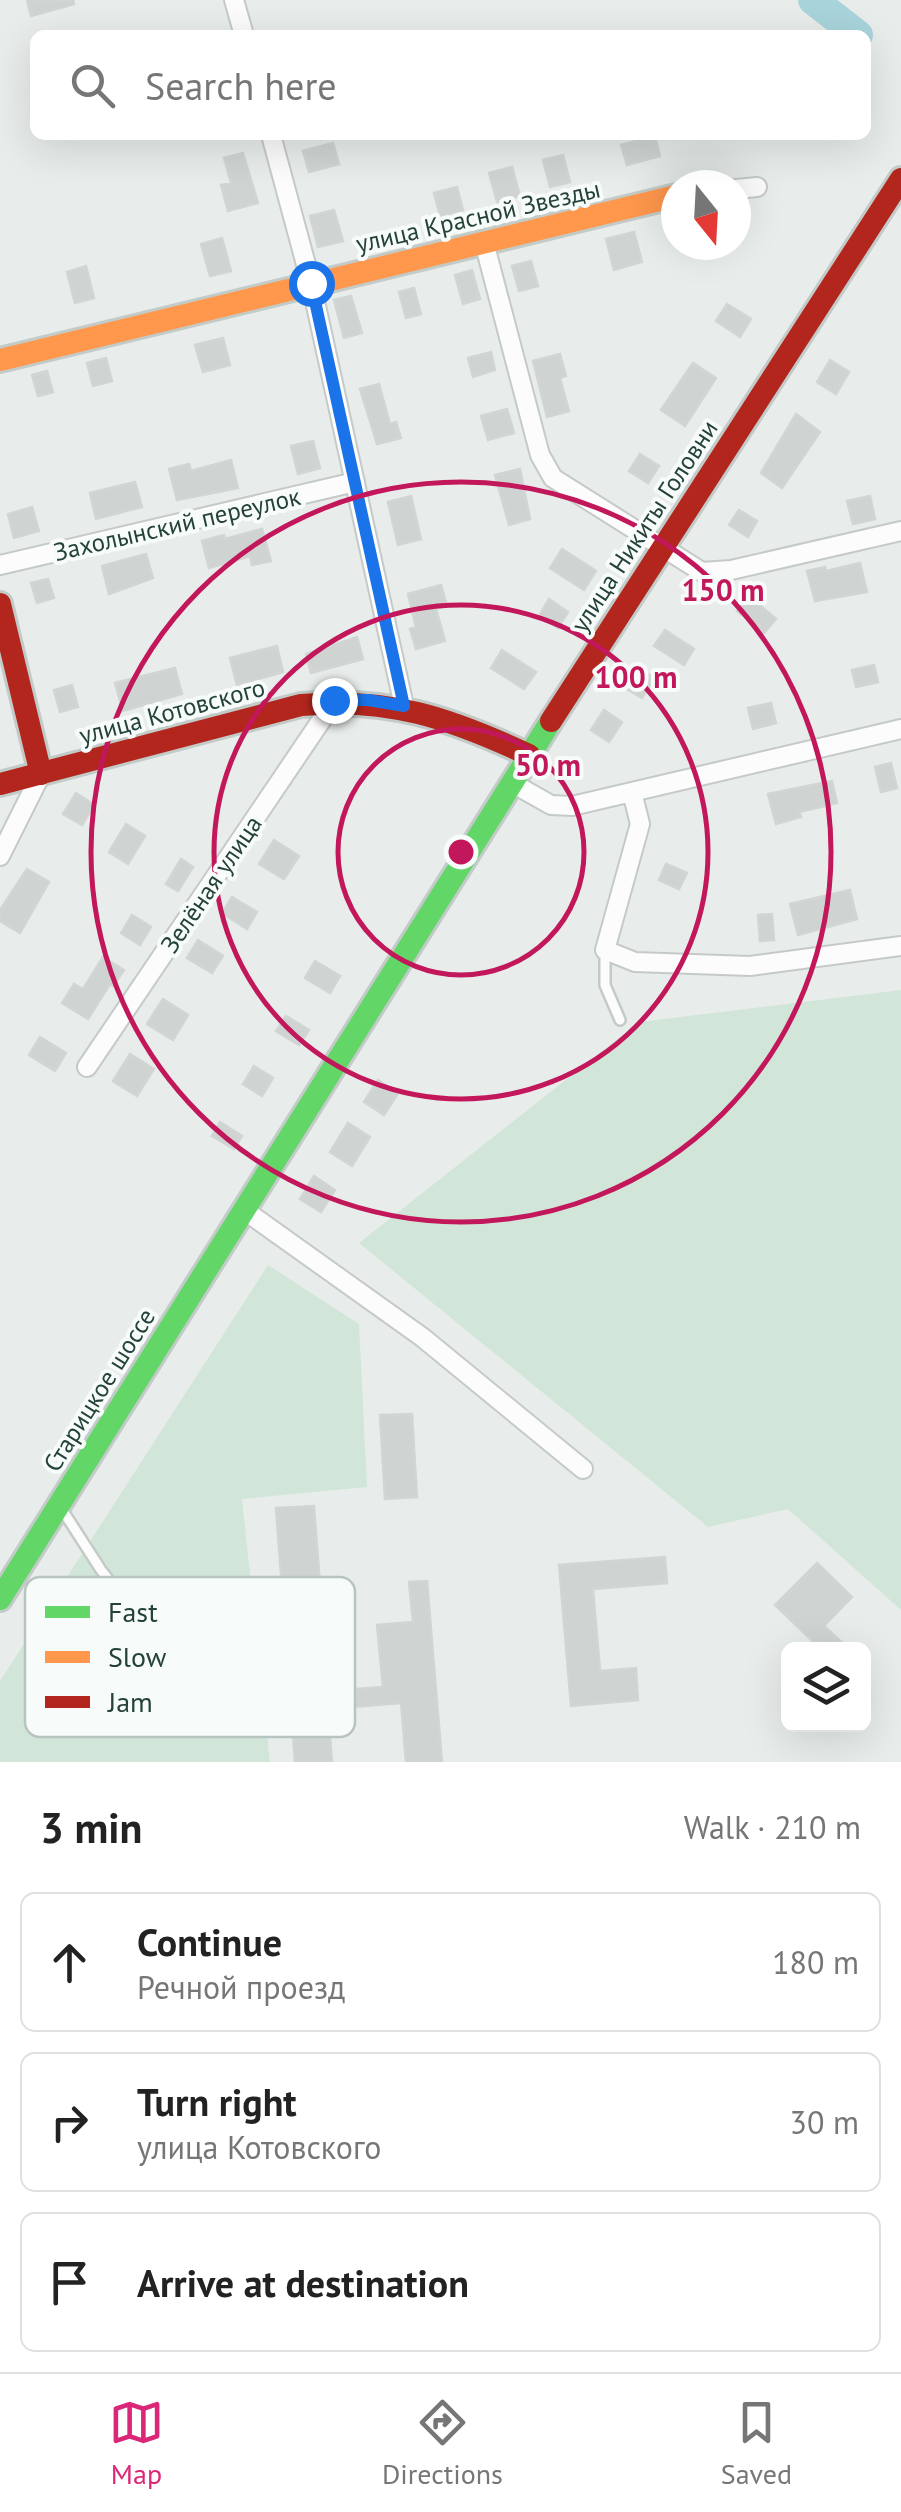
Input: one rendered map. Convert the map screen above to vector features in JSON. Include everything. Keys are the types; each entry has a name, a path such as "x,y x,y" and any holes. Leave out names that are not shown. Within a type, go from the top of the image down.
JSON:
{"main road":[{"name":"улица Никиты Головни","path":"244,1210 529,756 901,178"},
{"name":"улица Красной Звезды","path":"0,360 311,283 485,246 661,200"},
{"path":"0,604 41,774"},
{"name":"улица Котовского","path":"0,784 301,705 334,700 404,706 473,728 529,756"},
{"name":"Старицкое шоссе","path":"0,1599 244,1210"}],"street":[{"path":"234,0 243,30"},
{"path":"272,140 311,283 404,706"},
{"path":"751,188 757,187"},
{"path":"485,246 540,455 553,478 702,572 901,532"},
{"name":"Захолынский переулок","path":"0,565 355,482"},
{"name":"Зелёная улица","path":"87,1067 334,700"},
{"path":"512,784 551,805 572,806 901,729"},
{"path":"0,856 41,774"},
{"path":"632,792 640,824 605,950 635,962 750,966 901,946"},
{"path":"244,1210 422,1337 583,1469"}],"lane":[{"path":"605,950 605,986 620,1020"},
{"path":"59,1505 107,1577"}],"green space":[{"path":"901,990 901,1610 788,1509 708,1527 359,1243 639,1022"},
{"path":"268,1265 359,1324 367,1487 242,1499 250,1577 67,1577"},
{"path":"25,1642 25,1737 267,1737 270,1762 0,1762 0,1681"}],"building":[{"path":"27,0 73,0 74,4 31,16"},
{"path":"656,140 660,156 627,165 621,145"},
{"path":"333,143 339,164 309,172 303,151"},
{"path":"243,153 258,203 228,211 221,185 231,183 224,158"},
{"path":"563,155 570,182 550,187 543,160"},
{"path":"512,167 520,196 497,202 489,173"},
{"path":"457,187 463,210 440,216 434,193"},
{"path":"334,210 343,241 318,247 310,216"},
{"path":"634,232 642,262 614,270 606,239"},
{"path":"222,238 231,271 210,276 201,244"},
{"path":"531,261 538,286 519,291 512,266"},
{"path":"86,266 94,298 75,303 67,272"},
{"path":"472,270 480,299 463,304 455,275"},
{"path":"414,288 421,314 406,318 399,292"},
{"path":"351,296 362,333 344,338 334,300"},
{"path":"727,304 751,319 740,337 716,321"},
{"path":"223,338 230,365 203,372 195,345"},
{"path":"491,352 495,370 473,377 468,358"},
{"path":"560,354 566,376 560,378 569,411 547,417 533,361"},
{"path":"106,358 112,381 93,386 87,363"},
{"path":"830,360 849,372 836,394 817,382"},
{"path":"693,363 716,378 685,426 661,410"},
{"path":"47,371 53,392 38,396 32,375"},
{"path":"379,384 390,424 396,422 401,438 377,444 360,389"},
{"path":"507,409 514,433 488,440 481,416"},
{"path":"796,414 820,432 782,488 761,473"},
{"path":"313,441 320,468 298,474 291,446"},
{"path":"640,454 659,466 648,483 629,471"},
{"path":"231,460 238,488 177,500 169,469 189,464 191,471"},
{"path":"520,469 530,519 509,525 495,475"},
{"path":"135,482 142,507 96,519 90,493"},
{"path":"411,496 421,539 398,545 388,502"},
{"path":"870,496 875,519 853,524 847,501"},
{"path":"32,507 39,531 14,538 8,514"},
{"path":"739,510 757,521 748,537 729,525"},
{"path":"262,529 271,561 252,565 250,556 209,568 202,541"},
{"path":"562,549 596,571 584,590 550,568"},
{"path":"146,554 153,578 109,594 102,566"},
{"path":"860,563 867,592 815,601 807,571"},
{"path":"48,579 54,598 37,603 31,583"},
{"path":"441,585 447,606 436,609 445,641 416,649 410,629 416,627 408,594"},
{"path":"749,596 776,619 764,633 737,611"},
{"path":"549,599 568,612 558,628 539,616"},
{"path":"665,630 694,649 684,665 654,646"},
{"path":"357,637 363,659 311,673 306,654"},
{"path":"277,646 283,672 237,685 230,658"},
{"path":"502,650 536,672 524,689 491,668"},
{"path":"874,665 878,682 856,687 852,670"},
{"path":"637,667 655,678 642,698 624,687"},
{"path":"175,668 182,694 123,711 115,683"},
{"path":"72,685 78,707 60,712 54,690"},
{"path":"771,703 776,723 753,729 748,708"},
{"path":"604,710 622,722 609,742 591,730"},
{"path":"891,763 897,788 881,792 875,767"},
{"path":"832,781 837,803 799,812 801,817 776,824 768,794"},
{"path":"76,793 94,805 82,825 63,814"},
{"path":"126,824 145,836 128,864 109,852"},
{"path":"274,840 299,856 284,879 259,864"},
{"path":"181,859 193,867 178,891 166,884"},
{"path":"666,864 687,873 679,889 659,880"},
{"path":"27,869 49,882 20,933 0,921 0,910"},
{"path":"850,890 857,919 798,935 790,904"},
{"path":"232,897 257,912 247,929 222,913"},
{"path":"772,914 774,940 760,941 758,915"},
{"path":"132,915 151,927 140,945 121,933"},
{"path":"198,940 223,956 212,973 187,958"},
{"path":"103,957 124,970 88,1019 62,1003 74,984 83,989"},
{"path":"315,961 340,976 330,993 305,978"},
{"path":"163,999 188,1015 173,1040 147,1024"},
{"path":"286,1016 309,1030 299,1045 276,1031"},
{"path":"40,1037 66,1053 55,1071 29,1055"},
{"path":"130,1054 154,1069 137,1096 113,1081"},
{"path":"254,1066 273,1078 262,1096 243,1084"},
{"path":"378,1080 398,1093 384,1115 364,1102"},
{"path":"220,1122 242,1136 234,1149 212,1136"},
{"path":"348,1123 370,1137 352,1166 330,1152"},
{"path":"314,1176 335,1190 321,1212 300,1199"},
{"path":"412,1414 417,1497 385,1499 380,1415"},
{"path":"314,1506 319,1577 281,1577 276,1508"},
{"path":"665,1557 667,1583 593,1589 600,1671 636,1668 638,1700 571,1706 559,1565"},
{"path":"817,1563 852,1597 824,1626 841,1642 814,1642 775,1605"},
{"path":"427,1581 442,1762 406,1762 401,1703 355,1707 355,1689 383,1687 377,1625 413,1622 409,1582"},
{"path":"293,1737 330,1737 332,1762 295,1762"}],"waterway":[{"path":"813,0 852,30"}],"traffic: fast":[{"path":"0,1599 551,721"}],"traffic: slow":[{"path":"0,360 661,200"}],"traffic: jam":[{"path":"551,721 901,179"},
{"path":"0,604 41,774"},
{"path":"0,784 301,705 333,703 418,713 472,730 529,755"}],"route":[{"path":"311,283 404,706 334,700"}]}
